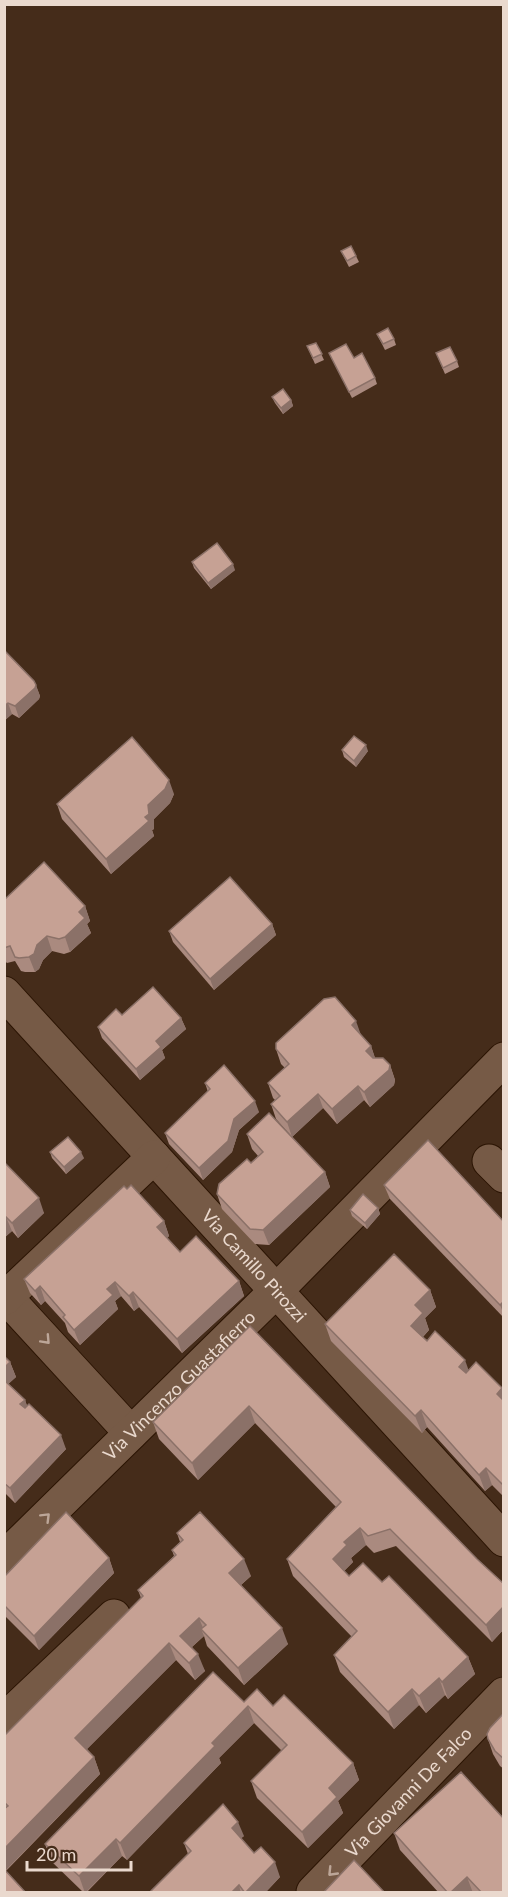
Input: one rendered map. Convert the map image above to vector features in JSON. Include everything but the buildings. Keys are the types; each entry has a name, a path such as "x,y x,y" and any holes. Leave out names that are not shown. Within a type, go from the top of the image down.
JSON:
{"street":[{"name":"Via Camillo Pirozzi","path":"4,993 504,1540"},
{"name":"Via Vincenzo Guastafierro","path":"4,1558 276,1291 504,1059"},
{"path":"131,1433 5,1297 154,1157"},
{"path":"4,1720 114,1616"},
{"name":"Via Giovanni De Falco","path":"313,1893 504,1694"}]}
